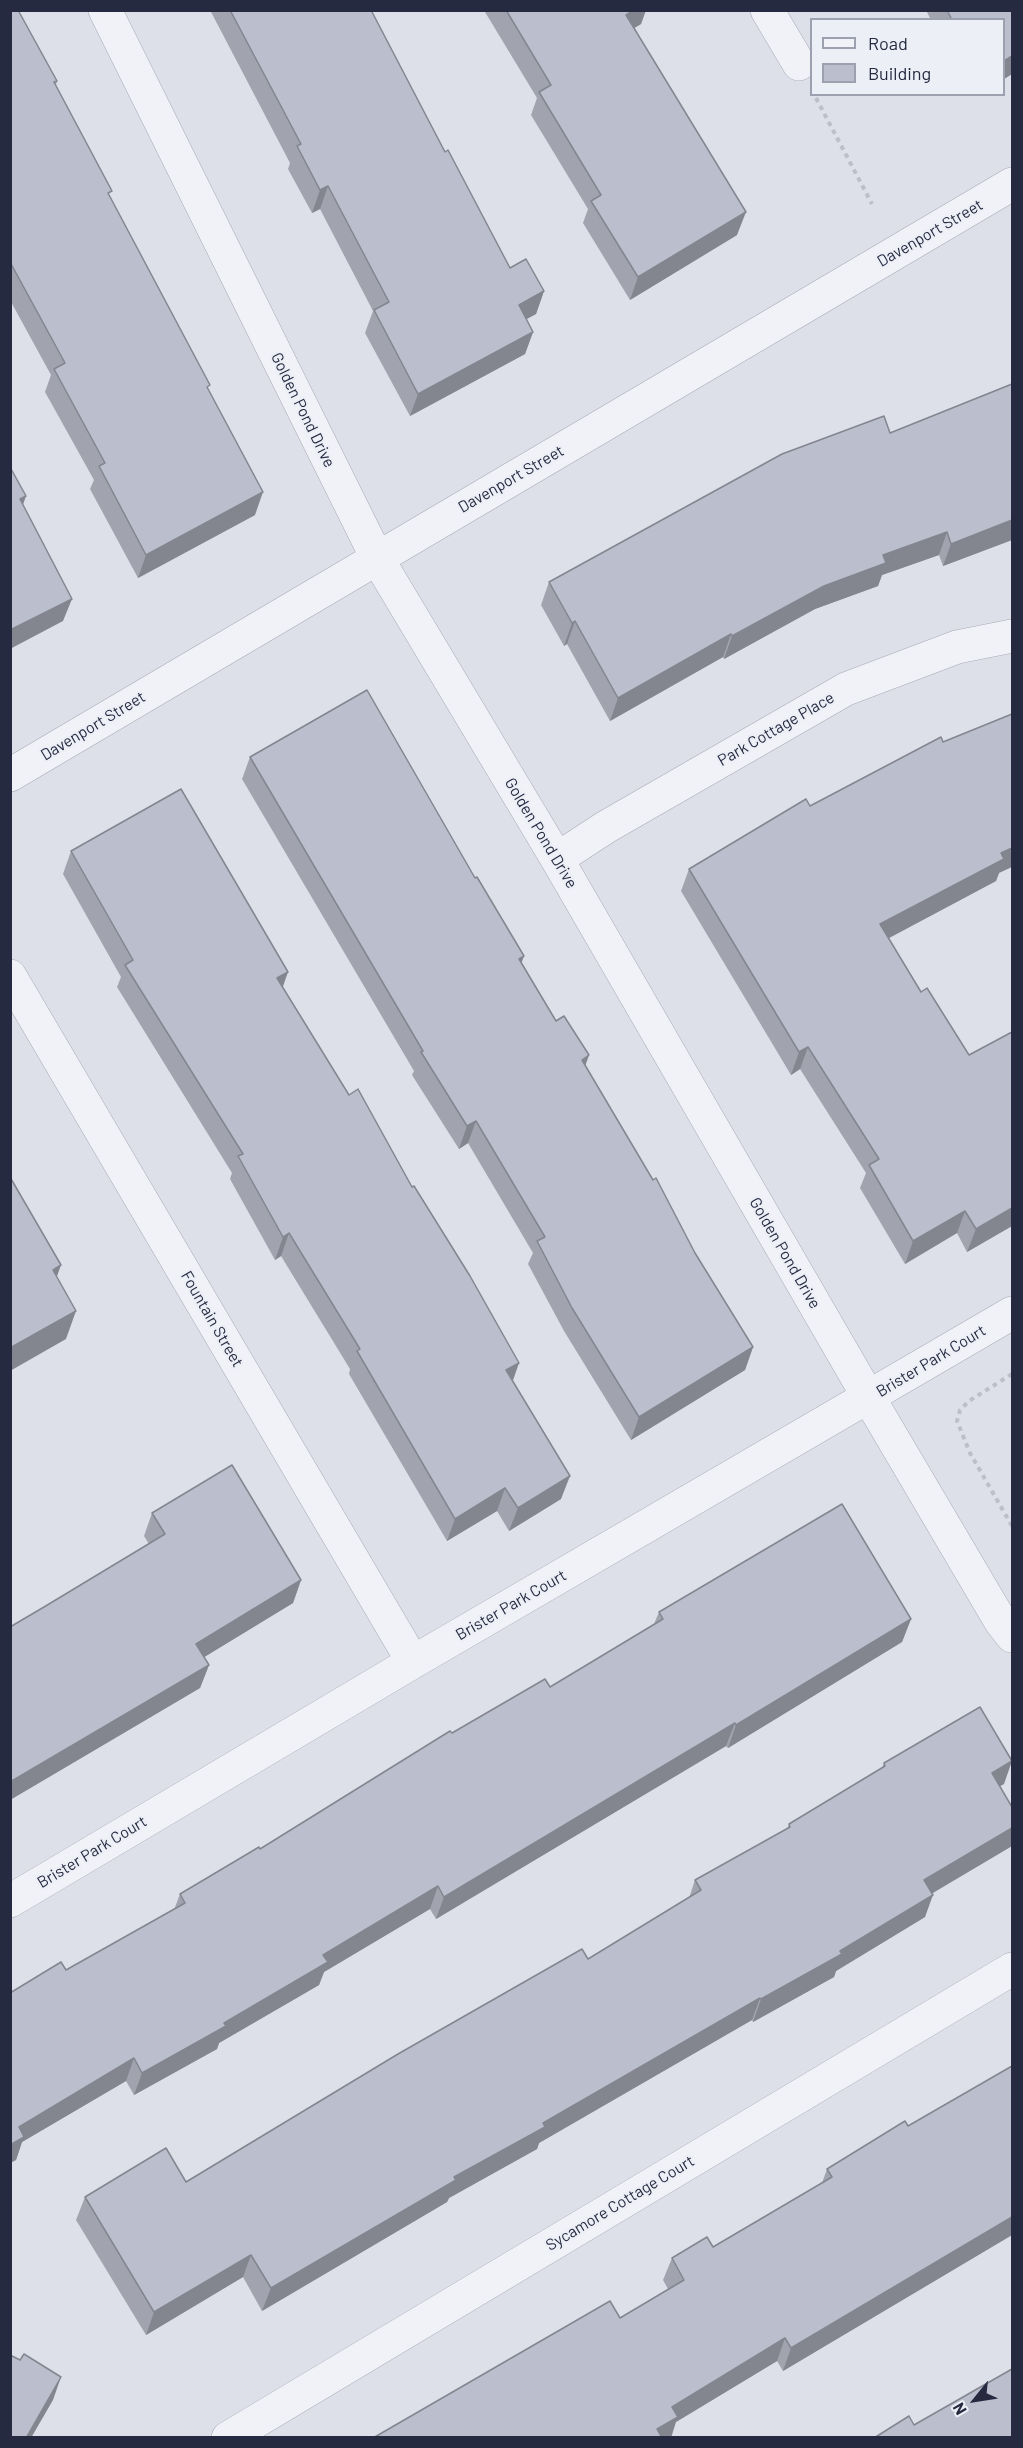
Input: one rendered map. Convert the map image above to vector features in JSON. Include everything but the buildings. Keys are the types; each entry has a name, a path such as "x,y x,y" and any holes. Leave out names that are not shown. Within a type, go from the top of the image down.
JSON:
{"street":[{"name":"Golden Pond Drive","path":"105,10 378,558 557,859 869,1398 1001,1622 1012,1636"},
{"path":"767,10 799,64"},
{"name":"Davenport Street","path":"10,775 1012,184"},
{"name":"Park Cottage Place","path":"557,859 606,827 846,689 957,647 1012,636"},
{"name":"Fountain Street","path":"10,976 413,1662"},
{"name":"Brister Park Court","path":"10,1901 413,1662 1012,1313"},
{"name":"Sycamore Cottage Court","path":"228,2438 1012,1969"}],"path":[{"path":"816,96 872,204"},
{"path":"1012,1374 969,1401 960,1410 957,1421 970,1453 1012,1526"}]}
